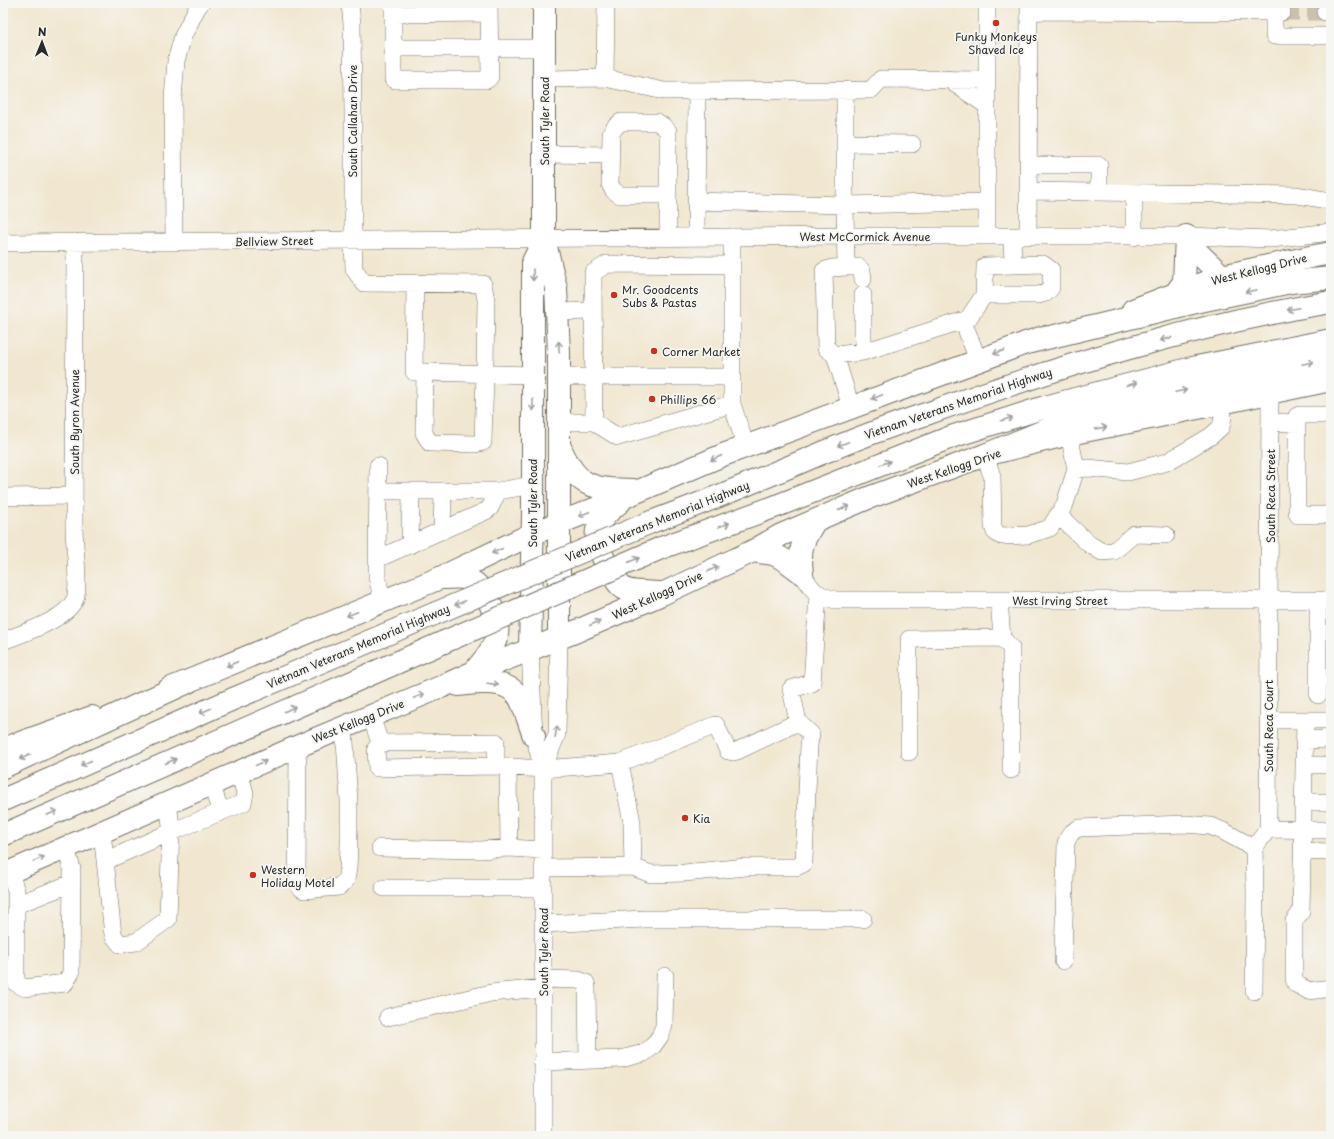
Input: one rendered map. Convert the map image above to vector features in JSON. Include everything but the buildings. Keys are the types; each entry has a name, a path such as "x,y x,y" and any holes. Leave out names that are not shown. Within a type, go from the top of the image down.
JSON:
{"main road":[{"name":"South Tyler Road","path":"544,3 544,239 556,288 559,377 559,638"},
{"path":"1186,236 1192,247 1222,276"},
{"path":"1175,294 1184,282 1186,236"},
{"name":"South Tyler Road","path":"530,649 533,485 533,262 544,239"},
{"name":"West Kellogg Drive","path":"3,749 188,682 440,578 532,534 746,447 851,407 1026,342 1121,314 1222,276 1310,256 1331,253"},
{"path":"1026,342 1200,301 1291,282 1331,278"},
{"name":"Vietnam Veterans Memorial Highway","path":"3,800 240,696 651,522 755,482 812,456 876,431 1084,360 1223,324 1331,302"},
{"path":"3,835 661,548 774,507 951,437 1045,407 1192,368 1331,340"},
{"path":"985,455 1056,426 1154,397 1331,358"},
{"name":"West Kellogg Drive","path":"6,873 344,727 662,594 753,551 781,535 868,498 985,455 1069,434 1331,380"},
{"path":"559,444 566,461 575,476 586,484 607,490 634,493"},
{"path":"634,493 606,513 598,526 597,538 600,552 616,581 624,589 662,594"},
{"path":"802,573 800,556 802,544 815,521"},
{"path":"753,551 774,554 802,573"},
{"path":"440,578 466,578 479,586 495,612 497,635 489,654 474,672"},
{"path":"3,767 188,682"},
{"path":"441,687 478,682 508,687 520,698 534,736"}],"street":[{"path":"174,242 173,99 176,61 183,36 200,3"},
{"name":"South Callahan Drive","path":"350,3 352,24 352,240 354,269 364,283 416,285"},
{"path":"605,78 606,3"},
{"path":"987,3 987,236"},
{"path":"1013,265 1028,191 1029,7 1278,12 1274,36 1331,36"},
{"path":"489,8 490,77 487,80 395,80 393,77 393,9 489,8"},
{"path":"393,48 544,48"},
{"path":"544,79 605,78 664,91 871,90 881,79 987,80"},
{"path":"948,79 986,105"},
{"path":"845,90 846,267"},
{"path":"696,237 697,91"},
{"path":"668,195 620,195 613,190 610,184 611,134 614,127 622,122 657,122 664,126 668,131 668,195 668,238"},
{"path":"845,143 912,144"},
{"path":"544,154 611,155"},
{"path":"1028,165 1100,165 1099,192"},
{"path":"1028,191 1297,195 1331,201"},
{"path":"1134,193 1134,237"},
{"path":"696,201 845,205 987,202"},
{"name":"West McCormick Avenue","path":"544,239 845,236 1186,236 1271,239 1331,232"},
{"path":"732,237 732,404 746,447"},
{"name":"Bellview Street","path":"3,243 544,239"},
{"name":"South Byron Avenue","path":"3,641 51,621 64,613 73,602 77,588 74,534 75,242"},
{"path":"594,422 593,273 607,264 731,265"},
{"path":"835,355 863,352 968,319 984,295 985,266 1043,264 1051,270 1051,288 1046,293 1038,295 984,295"},
{"path":"851,407 835,355 826,348 824,271 832,268 858,267 862,271 863,352"},
{"path":"425,372 424,433 430,443 475,444 483,442 485,374 486,300 483,284 416,285 414,372 425,372 485,374 533,375"},
{"path":"557,312 593,311"},
{"path":"964,321 978,360"},
{"path":"559,377 731,377"},
{"name":"South Reca Street","path":"1270,393 1270,600"},
{"path":"1076,470 1088,468 1128,472 1167,462 1211,436 1221,427 1223,417 1221,403"},
{"path":"559,422 594,422 618,437 732,404"},
{"path":"1331,415 1297,416 1298,515 1331,516"},
{"path":"1270,422 1297,423"},
{"path":"985,455 992,476 993,526 995,532 1001,536 1028,535 1050,528 1065,504 1076,470 1069,434"},
{"path":"378,466 377,577 383,602"},
{"path":"378,491 498,491 533,485"},
{"path":"410,545 411,491"},
{"path":"442,530 443,491"},
{"path":"378,559 486,511 490,508 498,491"},
{"path":"1270,494 1297,494"},
{"path":"3,497 74,496"},
{"path":"1058,515 1089,544 1102,552 1114,551 1134,534 1166,535"},
{"path":"543,868 633,867 651,874 684,874 746,867 796,867 803,864 809,745 811,734 798,722 791,689 812,684 818,595 808,584 802,573"},
{"name":"West Irving Street","path":"818,595 835,600 1325,600"},
{"path":"999,600 1002,638 1011,648 1011,770"},
{"name":"South Reca Court","path":"1268,829 1270,600"},
{"path":"1318,694 1325,600"},
{"name":"South Tyler Road","path":"543,769 557,734 559,638"},
{"path":"909,752 910,639 1002,638"},
{"name":"South Tyler Road","path":"530,649 534,736 543,769 543,1136"},
{"path":"371,716 380,744"},
{"path":"1268,720 1331,720"},
{"path":"1306,720 1300,912 1294,921 1294,979 1296,984 1309,991 1331,988"},
{"path":"509,848 502,767 496,742 380,744 376,748 377,768 502,767 543,769 620,764 716,725 725,748 728,751 733,752 798,722"},
{"path":"298,747 298,885 304,890 340,887 346,880 350,844 349,801 344,727"},
{"path":"1305,740 1331,740"},
{"path":"620,764 632,822 633,867"},
{"path":"1304,765 1331,765"},
{"path":"105,861 243,803 245,793 239,772"},
{"path":"211,784 221,812"},
{"path":"1303,802 1331,802"},
{"path":"102,832 113,935 120,944 136,942 168,919 171,832 168,803"},
{"path":"1062,961 1066,843 1068,836 1072,831 1079,828 1185,824 1210,826 1223,831 1254,848"},
{"path":"1254,991 1254,848 1268,829 1331,830"},
{"path":"6,873 16,891 16,983 25,988 65,983 71,973 72,883 72,869 66,848"},
{"path":"380,848 480,850 509,848 543,850"},
{"path":"1302,851 1331,852"},
{"path":"16,905 72,883"},
{"path":"384,888 543,888"},
{"path":"543,924 645,919 863,919"},
{"path":"542,1062 620,1059 644,1053 660,1036 664,1026 664,976"},
{"path":"388,1017 491,993 543,983 578,980 586,983 587,987 588,1060"}],"tunnel":[{"path":"1282,12 1325,12"}],"place":[{"name":"Funky Monkeys Shaved Ice","path":"996,23"},
{"name":"Mr. Goodcents Subs & Pastas","path":"614,295"},
{"name":"Corner Market","path":"654,351"},
{"name":"Phillips 66","path":"652,399"},
{"name":"Kia","path":"685,818"},
{"name":"Western Holiday Motel","path":"253,875"}]}
